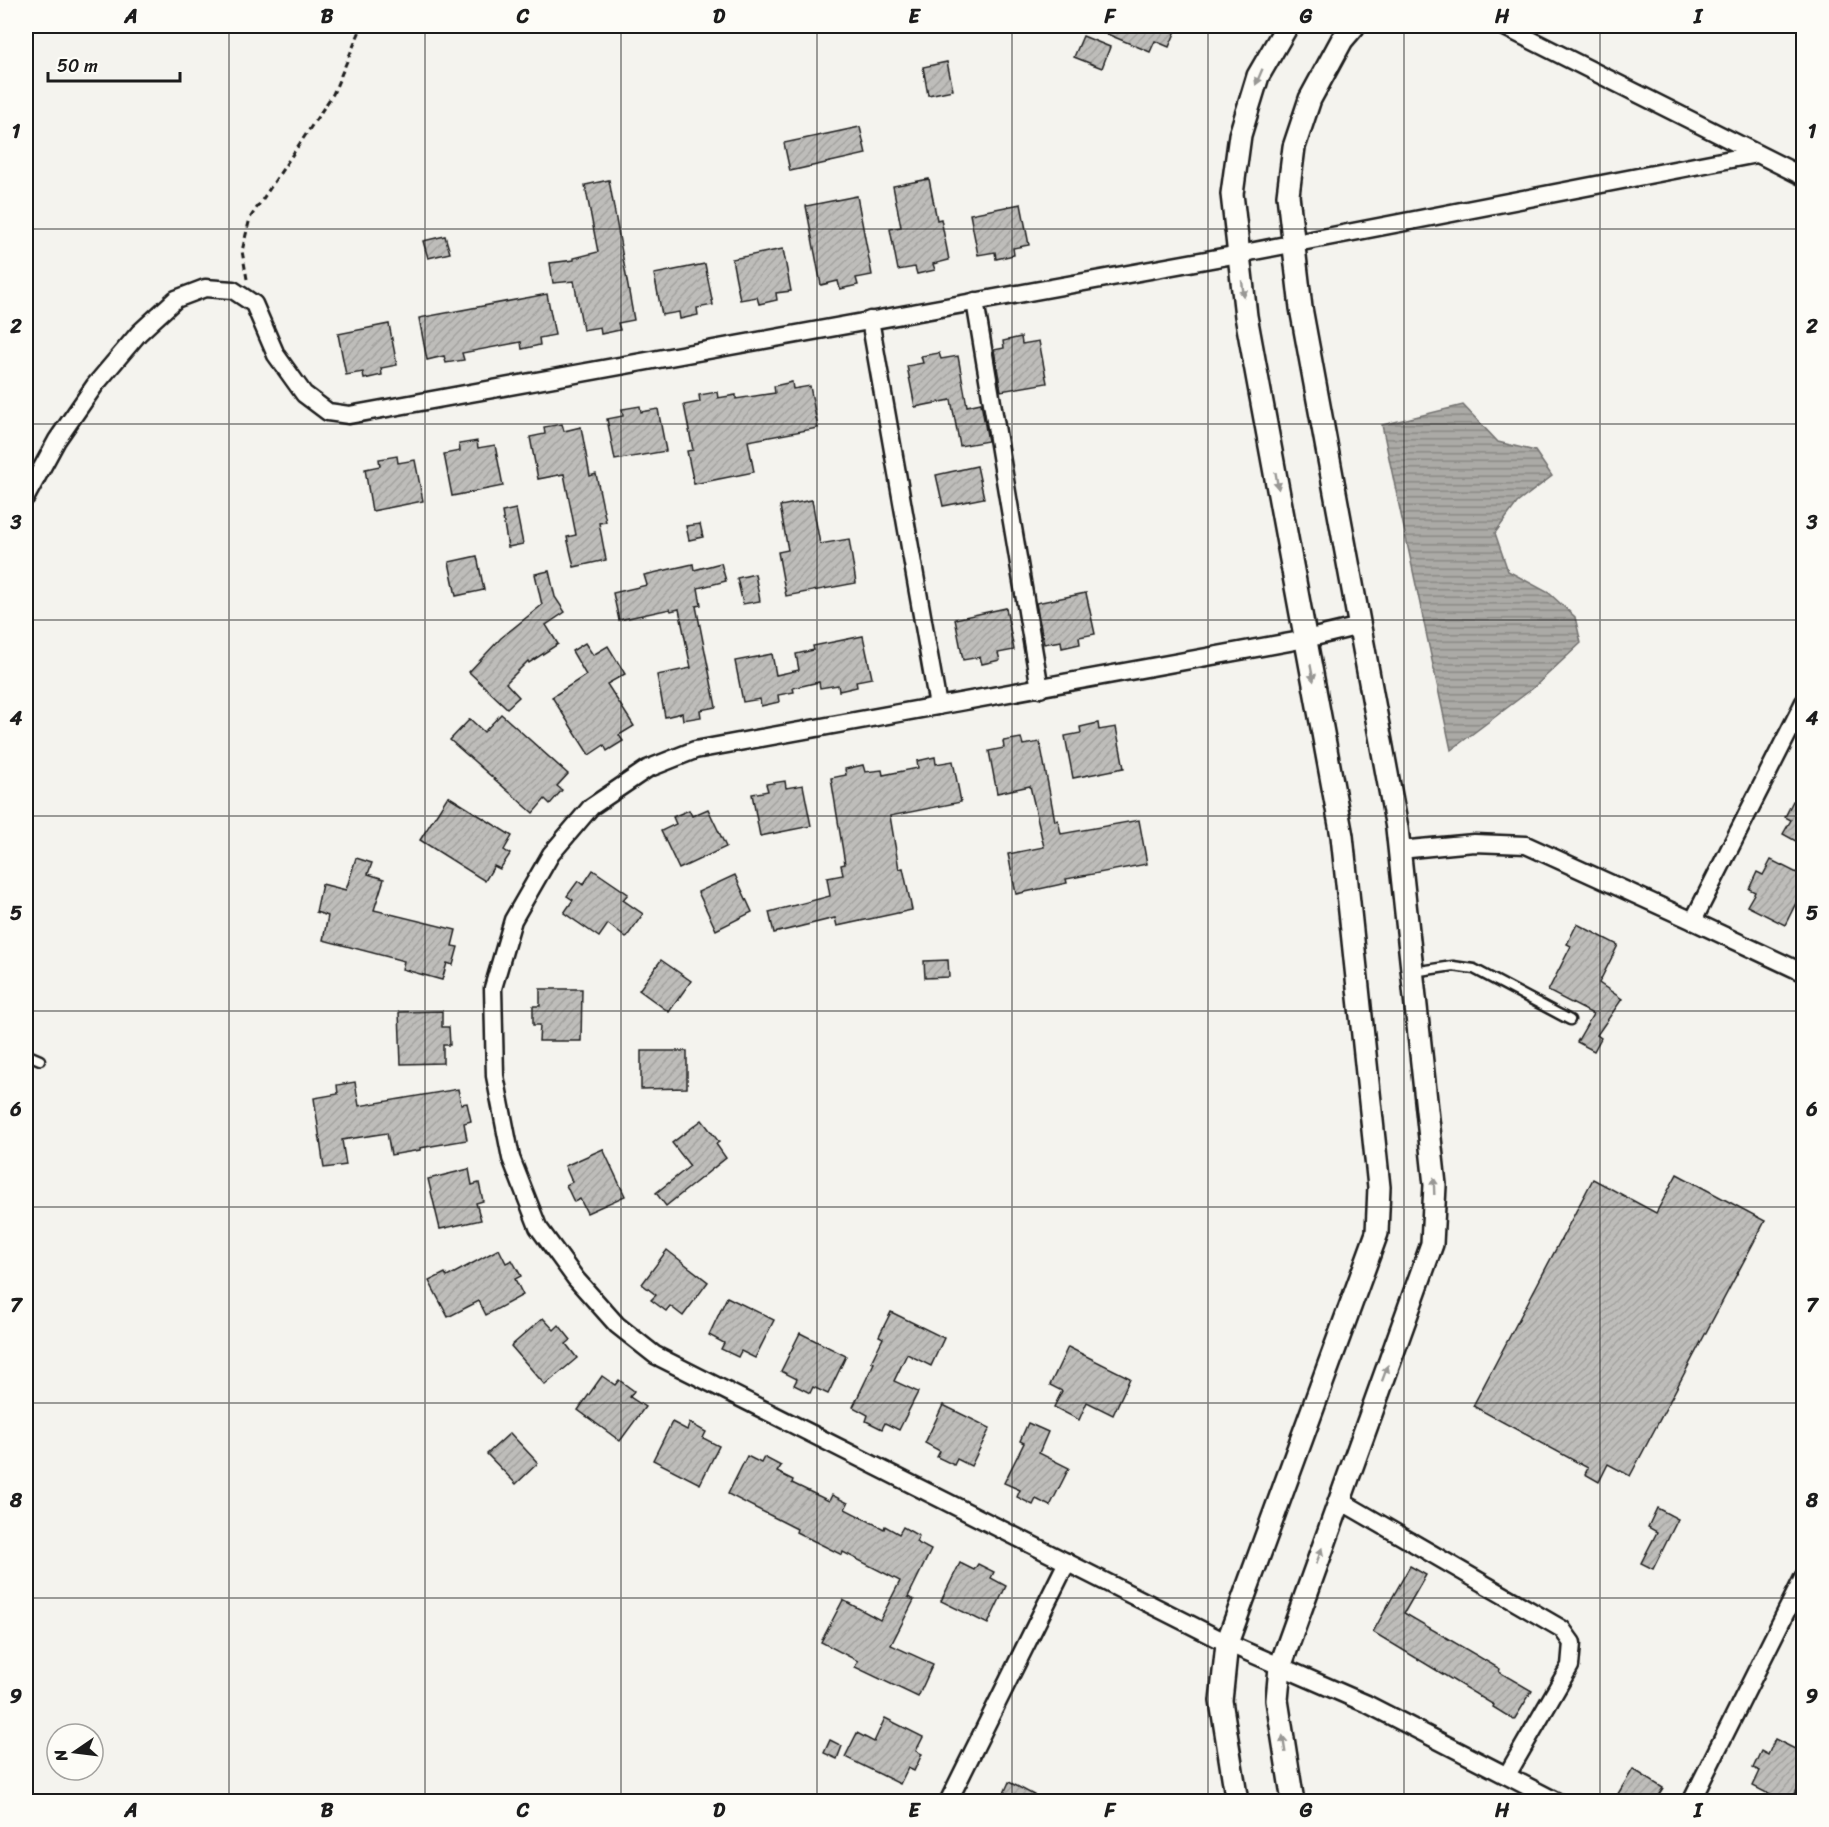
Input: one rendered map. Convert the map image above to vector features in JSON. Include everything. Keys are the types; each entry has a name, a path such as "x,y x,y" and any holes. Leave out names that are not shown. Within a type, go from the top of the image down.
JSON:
{"street":[{"path":"1237,1802 1221,1701 1227,1643 1377,1233 1379,1187 1342,836 1246,316 1232,194 1240,135 1258,76 1287,26"},
{"path":"1293,1802 1277,1700 1280,1667 1432,1244 1435,1185 1397,828 1301,308 1288,195 1294,147 1310,99 1342,40 1354,26"},
{"path":"1503,26 1803,177"},
{"path":"26,497 57,440 95,385 139,333 176,299 205,288 232,290 254,304 276,355 304,394 328,412 349,415 1239,254 1757,154"},
{"path":"975,301 1040,689"},
{"path":"870,320 938,706"},
{"path":"1360,626 1306,639 1040,689 695,750 647,769 591,807 551,854 513,920 493,988 495,1076 511,1158 538,1227 576,1279 617,1325 655,1355 1227,1643 1366,1704 1558,1802"},
{"path":"1692,921 1803,702"},
{"path":"1400,850 1474,843 1526,845 1803,973"},
{"path":"1339,1500 1562,1629 1572,1643 1570,1666 1507,1775"},
{"path":"948,1802 1067,1562"},
{"path":"1691,1802 1803,1576"}],"lane":[{"path":"1412,972 1453,966 1474,969 1570,1020"},
{"path":"26,1054 40,1060"}],"path":[{"path":"254,304 244,270 242,251 250,218 333,94 363,26"}],"shaded area":[{"path":"1463,405 1498,442 1535,451 1552,476 1517,503 1495,533 1508,571 1549,593 1575,617 1581,643 1532,689 1451,750 1382,425"}],"building":[{"path":"1088,26 1178,26 1169,47 1155,41 1150,52"},
{"path":"1083,36 1110,47 1102,68 1074,57"},
{"path":"947,62 953,90 928,95 923,67"},
{"path":"860,127 866,154 790,171 784,143"},
{"path":"929,179 937,220 941,219 949,260 933,264 935,270 917,274 915,267 898,270 890,229 901,227 893,186"},
{"path":"609,180 634,320 618,323 620,330 601,334 600,327 583,330 574,281 553,283 550,263 574,260 574,258 598,252 585,185"},
{"path":"857,196 872,275 856,278 858,285 840,289 838,281 821,285 806,206"},
{"path":"1021,204 1029,245 1013,248 1014,255 996,259 995,252 978,255 970,214"},
{"path":"445,236 450,253 428,258 423,241"},
{"path":"783,249 791,291 776,293 777,300 759,304 757,297 740,300 732,259"},
{"path":"705,264 713,305 697,308 698,315 680,319 679,312 662,315 654,274"},
{"path":"547,294 555,335 539,338 540,345 522,349 521,342 462,353 464,360 446,363 444,356 427,360 419,318"},
{"path":"389,324 397,365 381,368 382,375 364,379 363,372 346,375 338,334"},
{"path":"1021,337 1022,344 1039,341 1047,383 1001,391 994,350 1004,348 1003,341"},
{"path":"939,353 941,359 958,356 967,406 981,403 988,441 960,446 951,400 915,407 907,366 923,363 921,356"},
{"path":"792,382 793,389 810,386 818,428 748,441 754,472 694,484 687,451 693,450 684,405 700,402 699,395 717,392 718,398 736,395 736,399 775,393 774,386"},
{"path":"640,406 641,412 658,409 666,451 615,460 607,419 623,416 622,409"},
{"path":"562,424 564,431 581,427 590,476 596,474 606,522 599,523 606,560 574,567 567,537 576,535 564,474 538,479 530,437 545,434 544,427"},
{"path":"477,441 478,448 495,445 503,486 452,496 444,454 460,451 459,444"},
{"path":"397,456 398,463 415,460 423,501 372,511 365,469 380,466 379,459"},
{"path":"977,466 984,498 943,506 936,475"},
{"path":"812,500 820,544 849,539 856,583 786,596 778,552 788,550 780,506"},
{"path":"516,509 523,544 508,547 502,512"},
{"path":"700,524 703,537 689,540 686,526"},
{"path":"477,556 484,590 456,596 449,562"},
{"path":"721,563 726,581 698,588 701,605 696,606 716,707 700,710 701,717 683,720 682,713 665,717 657,675 691,668 679,609 619,620 613,593 647,585 644,575 693,564 694,570"},
{"path":"549,571 555,597 565,612 546,625 558,644 529,663 528,661 506,683 519,697 507,708 469,672 501,638 542,605 535,574"},
{"path":"755,574 760,601 743,604 737,578"},
{"path":"1086,593 1095,634 1079,637 1080,644 1062,648 1061,641 1044,644 1036,603"},
{"path":"1006,608 1014,650 998,653 1000,660 982,664 980,657 963,660 955,619"},
{"path":"863,636 872,678 856,681 857,687 839,691 838,685 820,688 819,682 793,688 794,692 778,695 779,702 761,706 760,699 743,702 735,661 772,654 776,675 799,670 796,654 814,650 813,646"},
{"path":"585,643 593,655 608,646 625,674 607,684 634,726 619,735 623,741 607,751 604,745 589,755 552,697 586,675 572,651"},
{"path":"501,714 568,774 557,786 562,790 550,804 545,799 533,813 450,740 470,719 484,732"},
{"path":"1098,723 1099,730 1116,727 1124,768 1073,778 1065,736 1081,733 1080,727"},
{"path":"1021,738 1023,745 1040,742 1055,821 1058,820 1061,834 1139,820 1147,864 1066,879 1067,883 1016,894 1008,854 1044,847 1030,786 997,793 989,751 1004,748 1003,741"},
{"path":"935,757 936,764 953,761 961,802 890,816 899,869 903,868 912,910 837,926 835,918 774,933 769,912 830,896 827,878 843,875 841,865 845,864 831,778 846,775 845,769 863,765 865,772 882,770 883,775 918,768 917,761"},
{"path":"785,781 786,788 803,785 811,826 760,836 752,794 768,791 766,784"},
{"path":"448,796 512,836 504,850 510,854 500,869 494,866 485,881 420,840"},
{"path":"1803,796 1803,845 1783,834 1791,820 1785,817 1793,801 1799,804"},
{"path":"708,809 726,847 679,869 661,831 676,824 673,817 689,810 692,816"},
{"path":"356,858 372,863 368,874 384,879 374,910 456,930 452,946 458,947 453,965 447,963 442,980 402,969 404,961 323,940 328,916 316,912 322,884 346,890"},
{"path":"1771,860 1803,876 1803,889 1785,925 1747,906 1755,892 1749,889 1757,872 1763,875"},
{"path":"593,870 628,894 623,900 643,914 626,938 608,924 599,937 564,913 573,900 567,896 578,881 583,885"},
{"path":"735,875 752,912 716,930 698,892"},
{"path":"1577,924 1618,945 1599,983 1622,999 1597,1035 1601,1038 1594,1051 1577,1042 1593,1014 1548,991 1571,946 1567,944"},
{"path":"661,960 691,981 669,1012 639,990"},
{"path":"948,960 949,977 925,978 924,961"},
{"path":"540,989 582,989 581,1041 539,1041 540,1025 533,1025 533,1006 540,1006"},
{"path":"442,1011 442,1027 449,1027 450,1045 443,1045 443,1063 401,1064 399,1012"},
{"path":"641,1051 687,1051 687,1088 641,1089"},
{"path":"355,1082 359,1106 458,1089 461,1104 467,1103 471,1121 464,1123 467,1140 391,1155 387,1133 342,1140 346,1165 324,1168 314,1098 338,1094 337,1085"},
{"path":"702,1120 719,1142 716,1144 726,1158 666,1206 656,1193 690,1166 672,1143"},
{"path":"603,1149 625,1196 587,1213 580,1199 574,1202 566,1185 572,1182 565,1166"},
{"path":"469,1169 472,1185 479,1183 483,1201 476,1203 481,1220 440,1229 428,1179"},
{"path":"1677,1174 1765,1221 1630,1476 1608,1464 1599,1482 1585,1474 1588,1468 1473,1406 1593,1179 1656,1213"},
{"path":"499,1249 506,1263 512,1260 521,1276 515,1279 523,1295 486,1315 479,1301 448,1317 429,1281 445,1273 447,1277"},
{"path":"667,1250 708,1282 683,1316 670,1306 666,1311 651,1300 656,1295 642,1284"},
{"path":"727,1297 774,1320 755,1358 741,1351 738,1357 721,1349 724,1343 709,1335"},
{"path":"891,1312 944,1338 931,1366 907,1354 894,1381 918,1392 899,1430 885,1423 882,1429 866,1421 868,1415 853,1407 874,1363 871,1362 883,1338 879,1336"},
{"path":"543,1318 554,1330 559,1325 571,1340 566,1344 577,1358 545,1385 511,1346"},
{"path":"800,1333 846,1356 828,1394 813,1387 810,1393 794,1385 797,1379 781,1371"},
{"path":"1068,1347 1130,1378 1113,1415 1087,1402 1079,1420 1054,1407 1062,1391 1050,1385"},
{"path":"602,1376 615,1385 619,1380 634,1391 630,1397 645,1407 620,1441 578,1410"},
{"path":"943,1405 990,1428 971,1466 957,1459 954,1465 937,1457 940,1451 925,1443"},
{"path":"672,1422 687,1430 690,1423 706,1432 703,1438 719,1446 700,1484 653,1460"},
{"path":"1028,1423 1048,1432 1039,1453 1069,1468 1050,1506 1036,1499 1033,1505 1017,1497 1020,1490 1004,1483 1024,1443 1020,1441"},
{"path":"510,1433 538,1463 516,1484 487,1454"},
{"path":"747,1456 761,1463 764,1457 781,1466 777,1472 793,1480 792,1483 829,1501 832,1495 848,1503 845,1509 884,1529 885,1526 899,1534 903,1527 919,1536 916,1542 931,1550 908,1597 914,1600 891,1645 933,1664 918,1697 855,1667 858,1661 821,1642 843,1600 880,1620 900,1581 843,1552 842,1555 796,1532 797,1529 728,1494"},
{"path":"1657,1508 1678,1519 1653,1569 1641,1563 1657,1532 1648,1527"},
{"path":"960,1563 974,1570 978,1564 994,1572 991,1578 1006,1586 988,1624 941,1601"},
{"path":"1410,1566 1426,1575 1404,1613 1500,1669 1499,1672 1532,1691 1514,1720 1493,1707 1494,1705 1373,1632"},
{"path":"885,1718 923,1737 916,1751 922,1754 914,1771 908,1768 900,1784 845,1757 857,1733 874,1742"},
{"path":"1775,1739 1803,1753 1803,1777 1791,1802 1784,1802 1753,1786 1760,1771 1753,1768 1761,1751 1768,1755"},
{"path":"830,1740 842,1746 837,1759 824,1753"},
{"path":"1633,1769 1663,1788 1654,1802 1613,1802"},
{"path":"1009,1782 1047,1802 1000,1802"}]}
